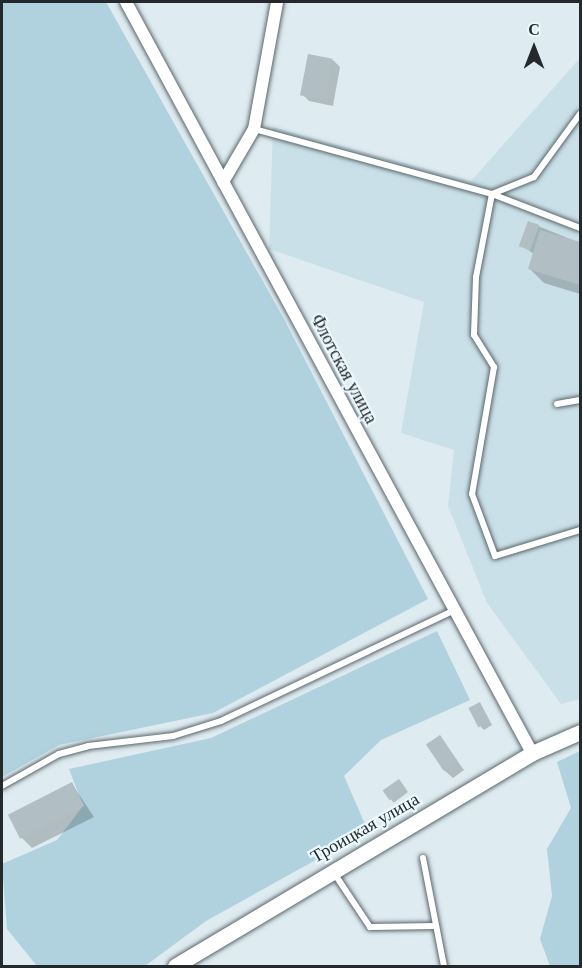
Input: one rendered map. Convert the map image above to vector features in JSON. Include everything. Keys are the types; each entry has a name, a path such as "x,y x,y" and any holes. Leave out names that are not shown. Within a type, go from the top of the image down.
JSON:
{"street":[{"name":"Флотская улица","path":"126,2 453,611 532,753"},
{"path":"223,182 254,129 277,2"},
{"name":"Троицкая улица","path":"174,966 532,753 580,732"}],"lane":[{"path":"492,194 534,177 580,114"},
{"path":"254,129 492,194 580,228"},
{"path":"492,194 476,277 474,335 494,368 472,494 495,556 580,530"},
{"path":"557,404 580,400"},
{"path":"2,786 59,754 88,746 173,736 221,721 453,611"},
{"path":"423,858 444,966"},
{"path":"332,870 370,927 436,926"}],"shaded area":[{"path":"2,2 106,2 284,319 428,599 213,713 59,745 2,777"},
{"path":"580,58 580,699 561,704 487,603 448,506 454,450 401,433 424,302 269,249 273,127 471,181"},
{"path":"437,631 470,700 381,740 344,776 368,831 206,921 145,966 37,966 7,929 2,864 57,840 83,806 69,769 211,738"},
{"path":"580,751 580,966 550,966 540,939 552,896 547,849 571,808 557,762"}],"building":[{"path":"308,54 333,59 325,100 300,95"},
{"path":"528,221 539,225 530,250 519,246"},
{"path":"540,230 580,242 580,285 528,269"},
{"path":"480,702 490,722 478,728 468,708"},
{"path":"440,735 458,762 444,771 426,745"},
{"path":"399,779 406,789 389,800 383,790"},
{"path":"72,782 84,806 20,839 8,815"}]}
